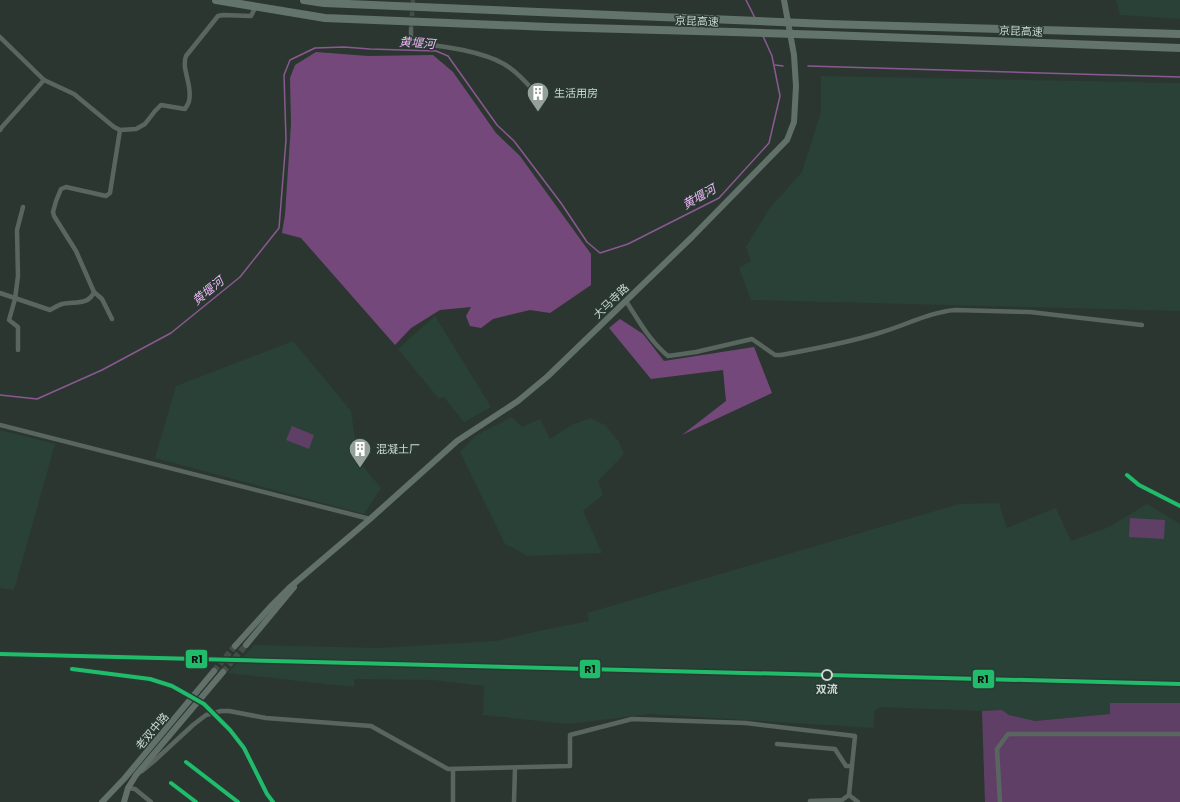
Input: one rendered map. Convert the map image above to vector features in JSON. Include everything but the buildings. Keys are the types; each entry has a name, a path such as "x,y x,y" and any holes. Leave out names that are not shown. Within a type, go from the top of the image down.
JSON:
{"highway":[{"name":"京昆高速","path":"216,0 325,18 550,28 733,32 1180,48"},
{"name":"京昆高速","path":"304,0 324,3 827,24 1180,34"}],"street":[{"name":"大马寺路","path":"370,519 457,441 518,401 548,376 692,237 788,140 794,122 796,86 794,55 784,0"},
{"path":"0,37 44,80 74,94 114,127 120,130 136,129 145,124 161,105 185,110 190,101 189,84 184,62 186,56 218,16 251,16 254,10"},
{"path":"411,29 411,42 484,55 504,64 521,77 542,100"},
{"path":"0,130 44,80"},
{"path":"112,319 102,299 94,292 76,251 53,212 61,189 66,187 106,196 110,193 120,130"},
{"path":"18,350 18,327 9,320 15,299 18,276 18,230 23,207"},
{"path":"0,293 50,310 61,304 87,301 91,298 94,292"},
{"path":"626,301 651,339 658,348 668,356 696,352 752,339 775,355 781,355 853,341 901,327 943,311 955,310 1030,312 1142,324"},
{"path":"0,425 370,519"},
{"path":"235,646 272,605 370,519"},
{"path":"246,645 306,574"},
{"name":"老双中路","path":"102,802 124,780 214,671"},
{"name":"老双中路","path":"124,802 128,788 136,776 223,672"},
{"path":"136,776 206,715 221,711 229,711 266,718 371,726 448,769 570,766 570,735 632,719 746,723 855,736 849,795 842,800 810,801"},
{"path":"1000,802 997,749 1008,734 1180,734"},
{"path":"777,744 835,749 846,766 852,766"},
{"path":"514,802 515,768"},
{"path":"453,769 453,802"},
{"path":"128,788 134,789 151,802"},
{"path":"849,795 858,802"}],"shaded area":[{"path":"1116,0 1180,0 1180,19 1120,15"},
{"path":"316,52 368,56 433,55 453,72 496,133 520,156 591,254 591,285 550,313 530,310 493,319 481,328 470,326 466,316 471,307 440,310 411,328 395,345 301,238 282,233 285,215 291,124 290,78 295,65"},
{"path":"821,76 1180,83 1180,311 751,300 739,268 751,261 746,247 770,208 802,172 821,112"},
{"path":"435,316 491,407 464,422 444,397 439,399 398,349"},
{"path":"620,319 643,334 664,361 754,347 772,393 682,435 726,401 723,370 651,379 609,328"},
{"path":"293,341 351,411 358,460 381,488 364,514 155,458 176,386"},
{"path":"512,417 522,427 540,419 550,439 572,425 590,418 605,425 619,442 624,454 598,481 603,495 583,511 602,553 528,556 505,544 460,452 475,436"},
{"path":"292,426 314,435 309,449 286,440"},
{"path":"0,430 55,444 14,590 0,588"},
{"path":"999,503 1007,528 1056,508 1071,541 1109,527 1147,504 1180,524 1180,703 1110,703 1111,714 1035,721 1009,715 1002,710 982,711 881,707 874,711 874,728 651,714 568,724 483,715 484,686 433,680 354,679 354,687 228,673 254,645 378,648 496,641 589,621 587,613 959,504"},
{"path":"1130,518 1165,520 1164,539 1129,537"},
{"path":"1110,703 1180,703 1180,802 985,802 982,711 1002,710 1009,715 1035,721 1110,714"}],"waterway":[{"name":"黄堰河","path":"746,0 755,18"},
{"name":"黄堰河","path":"0,395 37,399 102,370 171,333 240,277 279,228 286,140 284,75 290,60 315,48 344,47 436,51 448,56 497,125 514,141 561,203 587,242 600,253 628,244 719,198 769,143 780,96 772,56 763,36"},
{"path":"775,65 783,66"},
{"path":"808,66 1180,77"}],"tunnel":[{"path":"411,29 413,0"},
{"path":"223,672 246,645"},
{"path":"214,671 235,646"}],"transit line":[{"name":"R1","path":"1127,475 1139,485 1180,506"},
{"name":"R1","path":"0,654 1180,684"},
{"name":"R1","path":"72,669 150,679 172,686 204,704 230,730 244,748 267,794 273,802"},
{"name":"R1","path":"186,762 238,802"},
{"name":"R1","path":"171,783 196,802"}],"place":[{"name":"生活用房","path":"538,112"},
{"name":"混凝土厂","path":"360,468"},
{"name":"双流","path":"827,675"}]}
